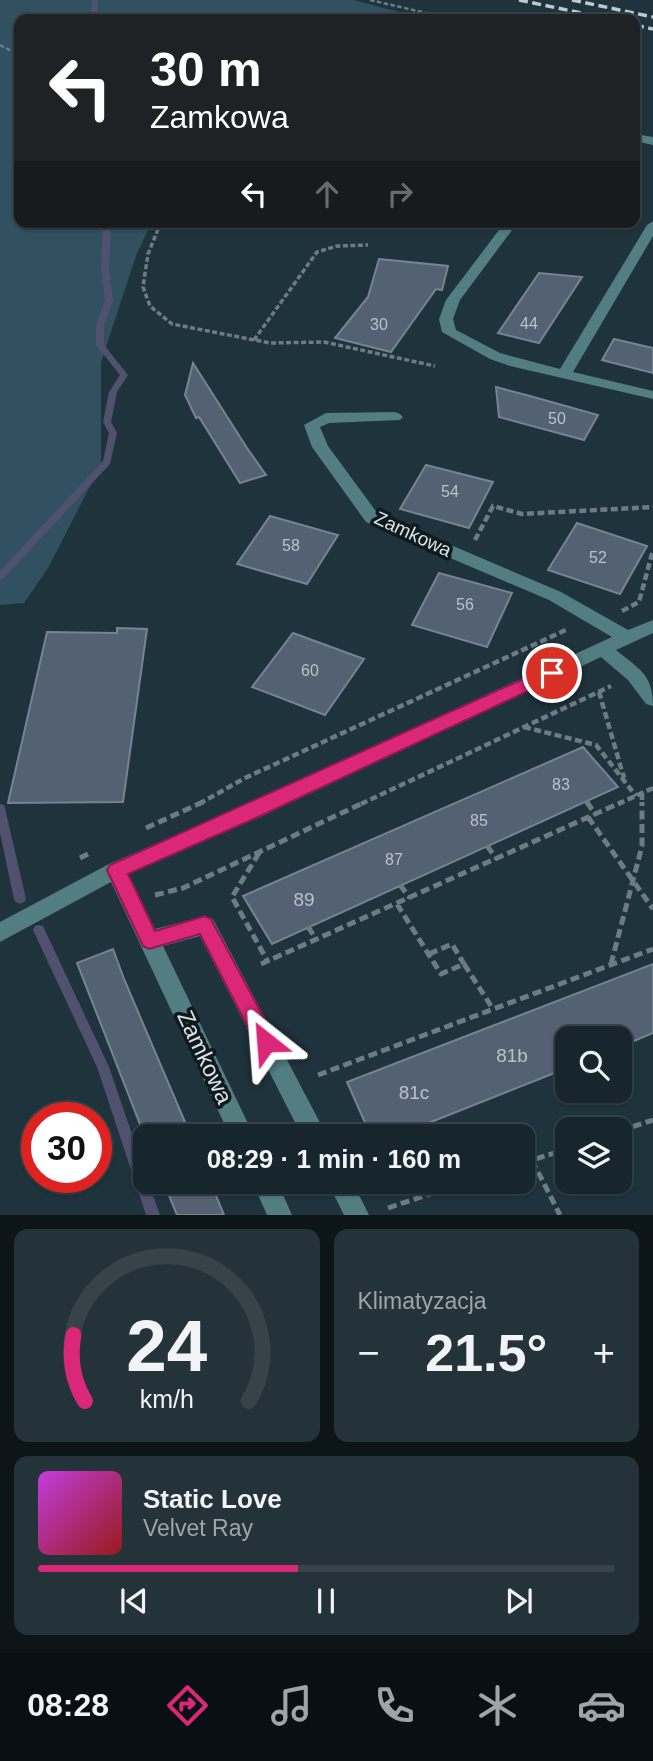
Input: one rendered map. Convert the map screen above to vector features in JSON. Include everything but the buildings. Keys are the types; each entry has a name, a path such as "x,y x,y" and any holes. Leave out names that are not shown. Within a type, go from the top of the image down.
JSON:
{"street":[{"path":"565,373 653,225"},
{"path":"507,228 453,300 446,319 449,332 495,356 653,396"},
{"name":"Zamkowa","path":"395,417 326,418 312,425 320,447 372,518 555,596 627,638"},
{"path":"0,933 117,870 653,626"},
{"path":"603,649 634,675 653,699"},
{"name":"Zamkowa","path":"117,870 237,1124"},
{"path":"149,940 205,925 309,1124"},
{"path":"270,1194 280,1215"},
{"path":"346,1194 357,1215"}],"path":[{"path":"370,0 430,14"},
{"path":"159,228 148,254 143,287 150,306 172,324 254,340 293,344 324,342 435,366"},
{"path":"254,340 317,252 337,246 368,246"},
{"path":"461,556 470,549 493,506 523,514 653,507"},
{"path":"138,831 208,800 257,772 593,617 615,615 639,602 653,550"},
{"path":"130,900 183,888 634,675"},
{"path":"599,691 625,782"},
{"path":"524,727 596,745 625,782 639,794 642,846 610,964"},
{"path":"259,852 232,897 265,963 653,788"},
{"path":"586,801 595,814"},
{"path":"589,817 653,909"},
{"path":"487,846 497,859"},
{"path":"80,858 92,852"},
{"path":"400,886 410,898"},
{"path":"397,904 442,974 464,964"},
{"path":"308,927 317,940"},
{"path":"429,954 452,944 493,1009"},
{"path":"318,1075 653,948"},
{"path":"632,1127 653,1120"},
{"path":"535,1159 555,1153"},
{"path":"535,1166 560,1215"},
{"path":"388,1208 430,1194"}],"shaded area":[{"path":"0,0 353,0 407,14 14,14 14,228 149,228 137,253 101,362 101,465 48,568 24,603 0,605"}],"waterway":[{"path":"94,14 95,0"},
{"path":"0,577 107,462 113,433 107,422 113,392 124,375 100,345 100,325 109,301 105,267 107,228"},
{"path":"0,808 20,899"},
{"path":"39,930 103,1067 153,1215"}],"railway":[{"path":"519,0 586,14"},
{"path":"572,0 639,14"},
{"path":"640,14 653,17"},
{"path":"640,26 653,29"}],"route":[{"path":"266,1042 205,925 149,940 117,870 552,673"}]}
